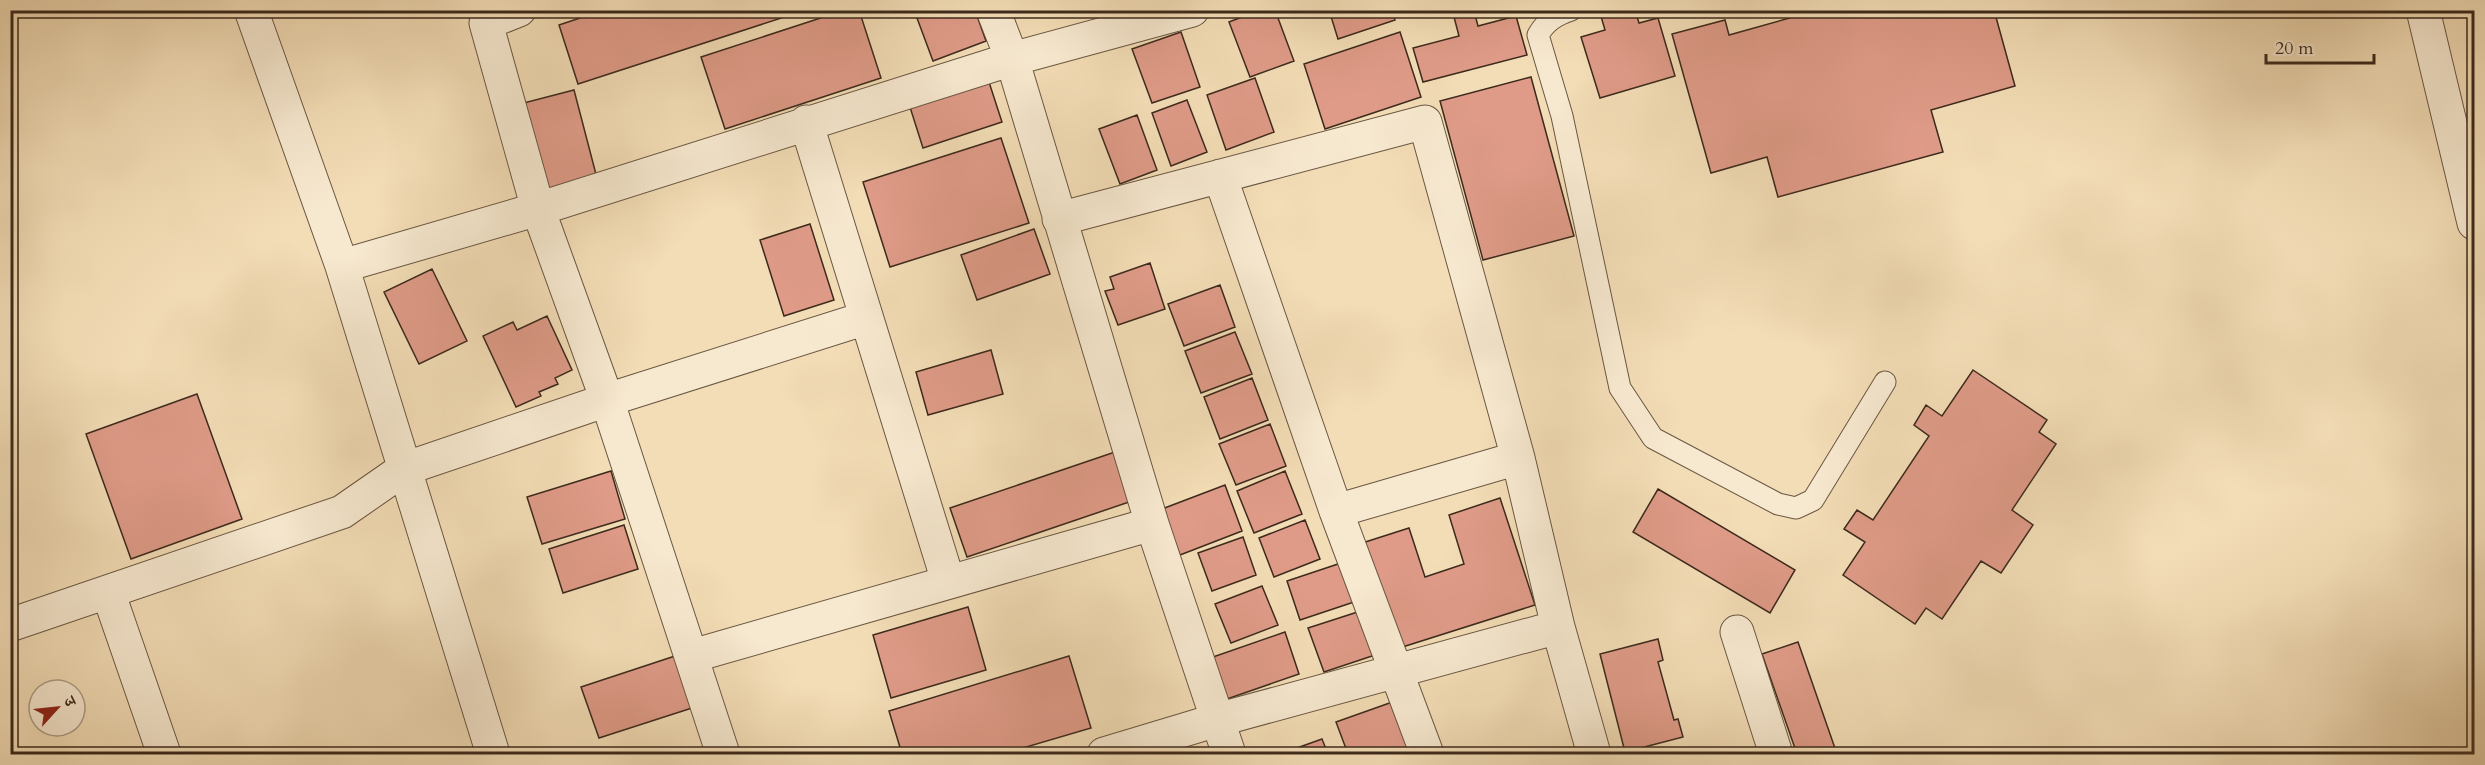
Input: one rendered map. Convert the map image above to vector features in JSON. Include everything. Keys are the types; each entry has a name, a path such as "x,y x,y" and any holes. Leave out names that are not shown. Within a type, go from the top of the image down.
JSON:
{"street":[{"path":"251,10 342,266 493,754"},
{"path":"519,10 486,22 538,209 607,400 723,754"},
{"path":"993,10 1012,59 1152,524 1229,754"},
{"path":"2423,10 2466,150 2475,223"},
{"path":"342,266 538,209 806,122 1012,59 1179,12"},
{"path":"806,122 948,581"},
{"path":"1059,219 1425,122 1518,458 1558,627 1594,754"},
{"path":"1220,176 1336,511 1427,754"},
{"path":"10,625 342,512 404,470 607,400 866,318"},
{"path":"1336,511 1518,458"},
{"path":"692,656 1152,524"},
{"path":"108,592 164,754"},
{"path":"1104,754 1217,720 1558,627"},
{"path":"1737,632 1776,754"}],"lane":[{"path":"1571,10 1559,14 1544,24 1538,34 1562,116 1620,388 1653,438 1778,504 1796,508 1813,500 1885,382"}],"building":[{"path":"585,10 806,10 578,84 559,25 580,18 578,12"},
{"path":"845,10 859,10 881,78 725,129 701,57"},
{"path":"914,10 975,10 986,41 933,61"},
{"path":"1260,10 1275,10 1294,61 1250,77 1229,22"},
{"path":"1329,10 1391,10 1395,20 1338,39"},
{"path":"1610,10 1635,10 1639,23 1658,18 1675,76 1600,98 1581,37 1605,30 1600,13"},
{"path":"1818,10 1994,10 2015,86 1931,110 1943,152 1778,197 1767,157 1711,173 1672,34 1725,20 1729,35"},
{"path":"1474,11 1478,26 1516,16 1527,55 1423,82 1413,48 1459,36 1454,17"},
{"path":"1181,32 1200,87 1152,103 1132,49"},
{"path":"1400,32 1421,97 1325,129 1304,64"},
{"path":"1531,77 1574,236 1483,260 1440,101"},
{"path":"1255,78 1274,132 1226,150 1207,95"},
{"path":"988,79 1002,122 923,148 909,104"},
{"path":"574,90 598,182 541,197 516,105"},
{"path":"1187,100 1207,152 1171,166 1152,113"},
{"path":"1137,115 1157,170 1120,184 1099,129"},
{"path":"1001,138 1029,223 890,267 863,182"},
{"path":"810,224 834,300 784,316 760,240"},
{"path":"1034,229 1050,274 977,300 961,255"},
{"path":"1150,263 1165,309 1118,325 1105,291 1114,289 1110,277"},
{"path":"432,269 467,341 419,364 384,292"},
{"path":"1220,285 1235,327 1184,346 1168,304"},
{"path":"547,316 572,370 555,378 558,384 539,392 541,396 516,407 483,336 513,322 517,330"},
{"path":"1235,332 1252,374 1201,393 1185,351"},
{"path":"991,350 1003,394 928,415 916,372"},
{"path":"1973,370 2047,420 2039,432 2056,444 2012,510 2033,525 2001,573 1981,561 1942,619 1926,608 1915,624 1843,575 1865,542 1844,529 1857,510 1873,520 1929,436 1914,425 1926,405 1942,416"},
{"path":"1252,378 1268,420 1220,439 1204,397"},
{"path":"197,394 242,519 131,559 86,434"},
{"path":"1270,424 1286,466 1236,485 1219,444"},
{"path":"1115,452 1132,501 967,557 950,508"},
{"path":"611,471 625,519 542,544 527,497"},
{"path":"1285,471 1302,514 1254,533 1237,491"},
{"path":"1225,485 1242,531 1180,555 1162,509"},
{"path":"1658,489 1795,570 1770,613 1633,532"},
{"path":"1500,498 1535,605 1393,650 1359,544 1409,528 1425,577 1464,564 1449,515"},
{"path":"1305,520 1320,559 1274,577 1259,538"},
{"path":"624,525 638,569 563,593 549,549"},
{"path":"1243,537 1256,575 1212,591 1198,553"},
{"path":"1353,559 1366,598 1300,620 1287,581"},
{"path":"1262,586 1278,625 1231,643 1215,604"},
{"path":"968,607 986,670 891,698 873,635"},
{"path":"1370,608 1384,652 1324,672 1308,628"},
{"path":"1285,632 1299,674 1227,699 1213,657"},
{"path":"1658,639 1663,660 1658,662 1674,720 1678,719 1683,737 1625,752 1600,654"},
{"path":"1798,642 1837,754 1797,754 1762,654"},
{"path":"675,656 692,708 599,738 581,687"},
{"path":"1069,656 1091,728 1002,754 902,754 889,711"},
{"path":"1398,700 1415,746 1392,754 1348,754 1336,722"},
{"path":"1322,739 1328,754 1280,754"}]}
